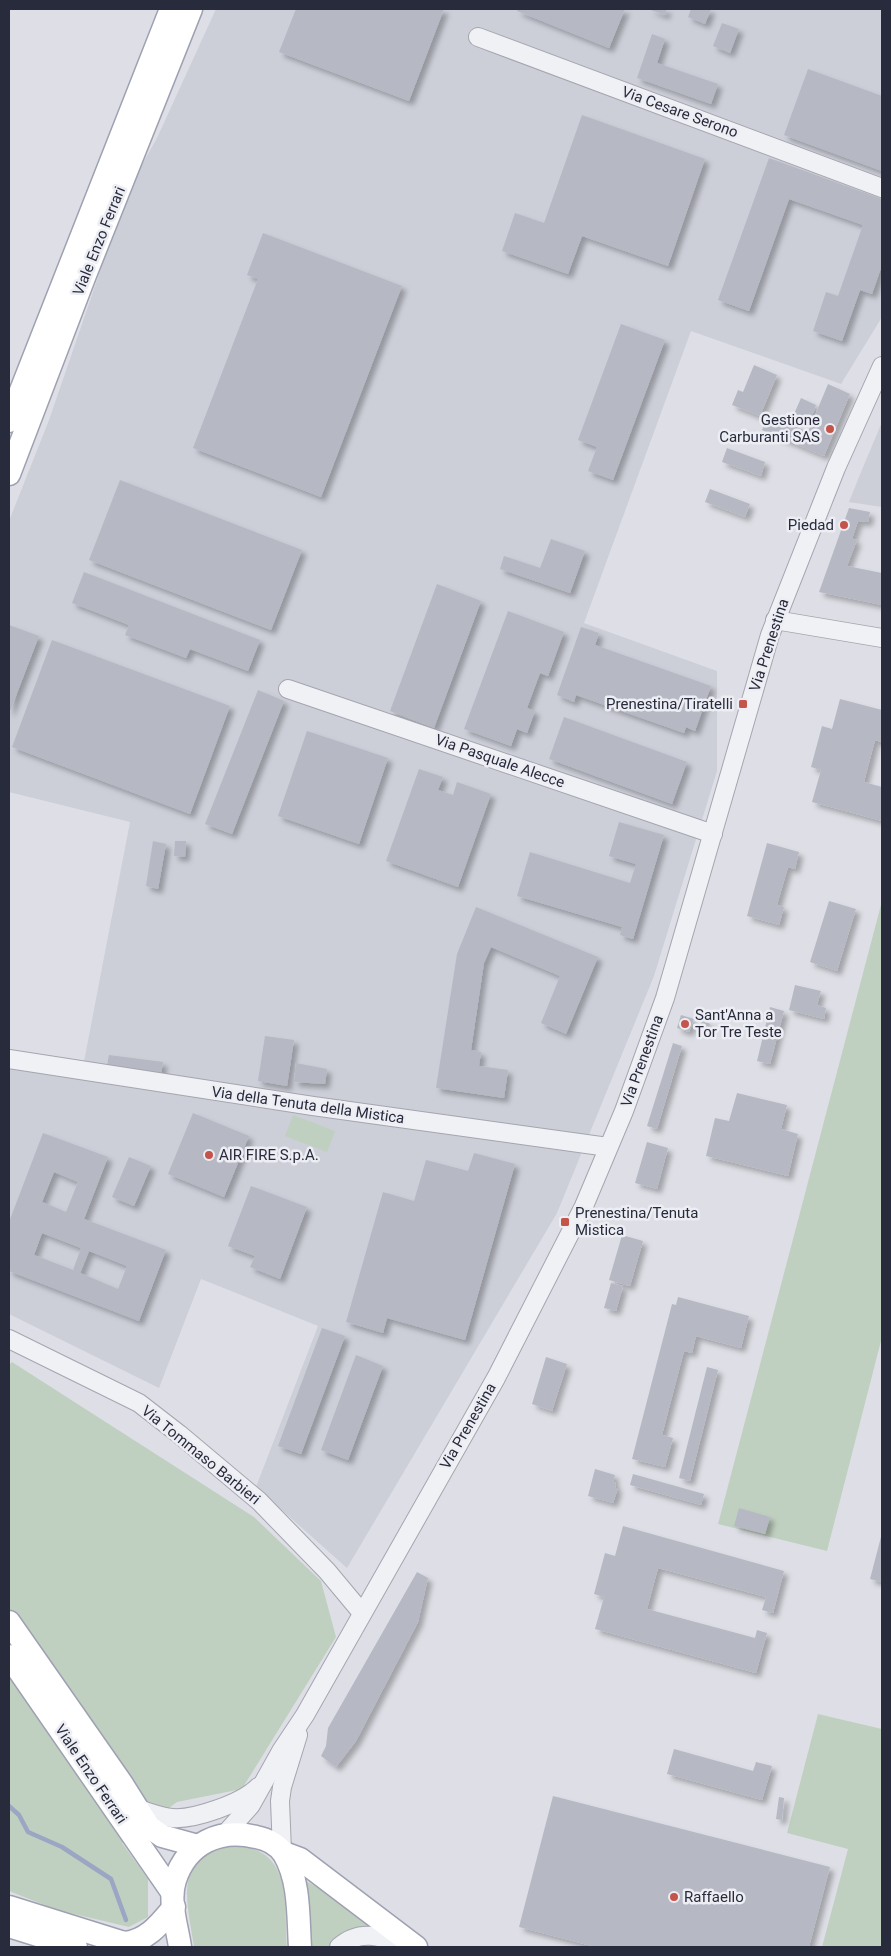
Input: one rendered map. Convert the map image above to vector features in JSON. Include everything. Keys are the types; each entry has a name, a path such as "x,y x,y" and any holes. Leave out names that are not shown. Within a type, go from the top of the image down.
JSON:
{"main road":[{"name":"Viale Enzo Ferrari","path":"9,421 171,9"},
{"name":"Viale Enzo Ferrari","path":"9,474 84,276 191,9"},
{"name":"Viale Enzo Ferrari","path":"9,1622 138,1809 145,1822 162,1836 198,1846"},
{"name":"Viale Enzo Ferrari","path":"9,1656 173,1900"},
{"path":"180,1947 173,1900 175,1878 189,1854 198,1846 225,1834 260,1837 275,1844 283,1852 292,1870 295,1884 300,1947"},
{"path":"283,1852 300,1859 415,1947"},
{"path":"9,1907 124,1943 133,1942 144,1937 156,1927 173,1900"},
{"path":"9,1926 76,1947"}],"street":[{"name":"Via Cesare Serono","path":"478,37 882,188"},
{"name":"Via Prenestina","path":"225,1834 251,1805 289,1738 305,1715 496,1378 584,1206 638,1073 665,998 776,620 836,468 882,366"},
{"path":"776,620 882,638"},
{"name":"Via Pasquale Alecce","path":"288,689 713,834"},
{"name":"Via della Tenuta della Mistica","path":"9,1059 313,1106 608,1148"},
{"name":"Via Tommaso Barbieri","path":"9,1339 139,1403 179,1434 259,1501 327,1571 362,1613"},
{"name":"Via Prenestina","path":"283,1852 280,1809 282,1787 305,1715"},
{"name":"Viale Enzo Ferrari","path":"138,1809 170,1818 184,1816 226,1807 253,1792 262,1784"},
{"path":"340,1947 354,1937 366,1935 415,1947"}],"shaded area":[{"path":"216,9 882,9 882,317 841,384 691,331 584,623 717,671 717,771 654,976 557,1213 347,1568 256,1487 318,1326 201,1279 159,1388 9,1314 9,1066 82,1072 130,822 9,792 9,521 49,420 128,190 157,138"},
{"path":"882,422 882,507 849,502 859,477"}],"green space":[{"path":"882,901 882,1337 827,1551 718,1524"},
{"path":"293,1115 335,1131 327,1152 285,1136"},
{"path":"12,1362 254,1517 321,1581 336,1637 242,1789 177,1802 122,1843 148,1879 148,1917 129,1927 57,1910 9,1891 9,1365"},
{"path":"818,1714 882,1729 882,1947 822,1947 848,1849 787,1833"},
{"path":"230,1846 250,1848 265,1855 275,1866 281,1879 284,1895 287,1947 194,1947 187,1899 191,1871 199,1860 211,1851"},
{"path":"306,1881 325,1892 374,1929 331,1947 308,1947"}],"building":[{"path":"296,9 444,9 409,101 279,52"},
{"path":"518,9 625,9 609,48 517,11"},
{"path":"648,9 667,9 665,15"},
{"path":"691,9 711,9 705,24 688,17"},
{"path":"722,23 739,29 730,53 713,46"},
{"path":"652,34 665,39 657,63 718,84 711,104 637,78"},
{"path":"808,69 882,96 882,171 784,135"},
{"path":"582,115 705,159 668,266 582,236 568,274 502,251 515,213 544,223"},
{"path":"769,158 882,199 882,265 872,294 860,290 842,341 813,331 826,292 838,296 863,225 789,199 749,311 718,300"},
{"path":"263,233 402,286 321,497 193,448 258,279 247,275"},
{"path":"621,324 665,340 613,480 588,471 597,447 578,440"},
{"path":"754,365 777,375 760,416 732,405 738,390 743,392"},
{"path":"828,384 850,394 824,456 762,430 769,415 808,432"},
{"path":"801,398 816,405 810,421 794,414"},
{"path":"727,448 765,462 761,476 722,462"},
{"path":"120,480 302,550 271,630 89,560"},
{"path":"710,489 750,504 745,517 705,502"},
{"path":"849,508 870,512 868,522 858,521 852,539 857,540 847,566 882,573 882,605 819,592"},
{"path":"551,539 585,551 570,593 500,569 504,556 540,568"},
{"path":"84,572 260,640 248,671 190,649 186,658 125,635 129,625 72,603"},
{"path":"437,584 481,601 434,728 390,711"},
{"path":"508,611 564,632 548,676 540,673 527,708 535,711 527,733 517,729 511,746 464,729"},
{"path":"9,625 39,636 9,714"},
{"path":"581,627 599,633 595,645 711,686 695,731 686,727 684,733 576,695 574,702 557,695"},
{"path":"52,640 230,706 190,814 12,747"},
{"path":"258,690 284,701 232,834 205,824"},
{"path":"840,699 882,710 882,742 875,740 864,782 882,787 882,821 812,802 821,770 811,767 822,726 832,729"},
{"path":"564,717 687,762 672,804 549,759"},
{"path":"307,731 388,758 359,844 278,816"},
{"path":"419,769 443,777 438,790 453,795 457,782 491,794 458,887 386,861"},
{"path":"619,822 664,835 633,939 620,935 622,927 517,896 530,852 630,883 636,864 609,856"},
{"path":"153,841 166,844 158,889 146,886"},
{"path":"175,841 186,841 185,857 174,856"},
{"path":"767,843 799,852 795,869 788,867 777,905 784,907 779,925 747,916"},
{"path":"829,901 856,909 837,971 810,962"},
{"path":"476,907 598,957 566,1034 541,1023 560,976 491,947 484,963 471,1050 481,1052 479,1066 508,1070 504,1098 436,1088 457,954"},
{"path":"795,985 821,991 817,1005 826,1008 824,1019 789,1010"},
{"path":"770,1007 784,1011 770,1064 757,1061"},
{"name":"Sant'Anna a Tor Tre Teste","path":"681,1015 694,1019 689,1032 677,1028"},
{"path":"702,1020 710,1024 708,1032 699,1028"},
{"path":"265,1036 294,1040 287,1086 258,1081"},
{"path":"673,1043 682,1046 657,1129 647,1126"},
{"path":"109,1055 163,1062 161,1074 107,1066"},
{"path":"296,1063 327,1069 325,1084 294,1082"},
{"path":"737,1093 787,1105 781,1129 798,1134 788,1176 706,1156 715,1118 729,1121"},
{"name":"AIR FIRE S.p.A.","path":"193,1113 249,1136 224,1197 168,1174"},
{"path":"43,1133 108,1157 84,1219 166,1250 139,1321 9,1271 9,1222","holes":["54,1172 78,1182 66,1212 42,1202","42,1233 81,1248 73,1270 34,1255","89,1251 127,1266 118,1289 80,1273"]},
{"path":"647,1142 668,1148 657,1189 635,1183"},
{"path":"474,1153 515,1164 465,1340 387,1318 383,1333 346,1322 383,1192 414,1201 426,1160 468,1171"},
{"path":"129,1157 151,1166 134,1206 112,1197"},
{"path":"251,1186 307,1207 280,1279 250,1267 255,1256 228,1246"},
{"path":"622,1235 643,1241 630,1286 609,1280"},
{"path":"611,1283 623,1286 616,1311 604,1308"},
{"path":"678,1297 749,1316 741,1348 696,1336 692,1353 684,1351 662,1435 673,1438 665,1467 632,1459 672,1304 676,1305"},
{"path":"322,1328 345,1336 301,1454 278,1446"},
{"path":"356,1355 383,1366 348,1460 321,1450"},
{"path":"546,1357 567,1364 552,1411 532,1404"},
{"path":"707,1367 718,1370 690,1481 679,1478"},
{"path":"595,1469 615,1475 613,1482 616,1483 615,1488 618,1488 613,1503 588,1496"},
{"path":"633,1474 704,1494 701,1505 630,1485"},
{"path":"739,1508 770,1517 765,1534 734,1526"},
{"path":"623,1526 784,1571 773,1613 762,1610 766,1597 658,1568 647,1609 755,1638 757,1630 767,1633 756,1673 595,1629 604,1597 594,1594 605,1553 615,1556"},
{"path":"882,1533 882,1582 870,1579"},
{"path":"417,1572 428,1578 418,1622 356,1741 336,1767 321,1756 326,1746 328,1728"},
{"path":"674,1749 753,1771 756,1762 772,1766 762,1800 667,1774"},
{"name":"Raffaello","path":"553,1796 830,1867 809,1947 592,1947 519,1927"},
{"path":"779,1797 784,1798 782,1820 776,1819"}],"waterway":[{"path":"9,1806 19,1815 28,1832 62,1847 111,1879 126,1920"}],"place":[{"name":"Gestione Carburanti SAS","path":"830,429"},
{"name":"Piedad","path":"844,525"},
{"name":"Prenestina/Tiratelli","path":"743,704"},
{"name":"Sant'Anna a Tor Tre Teste","path":"685,1024"},
{"name":"AIR FIRE S.p.A.","path":"209,1155"},
{"name":"Prenestina/Tenuta Mistica","path":"565,1222"},
{"name":"Raffaello","path":"674,1897"}]}
